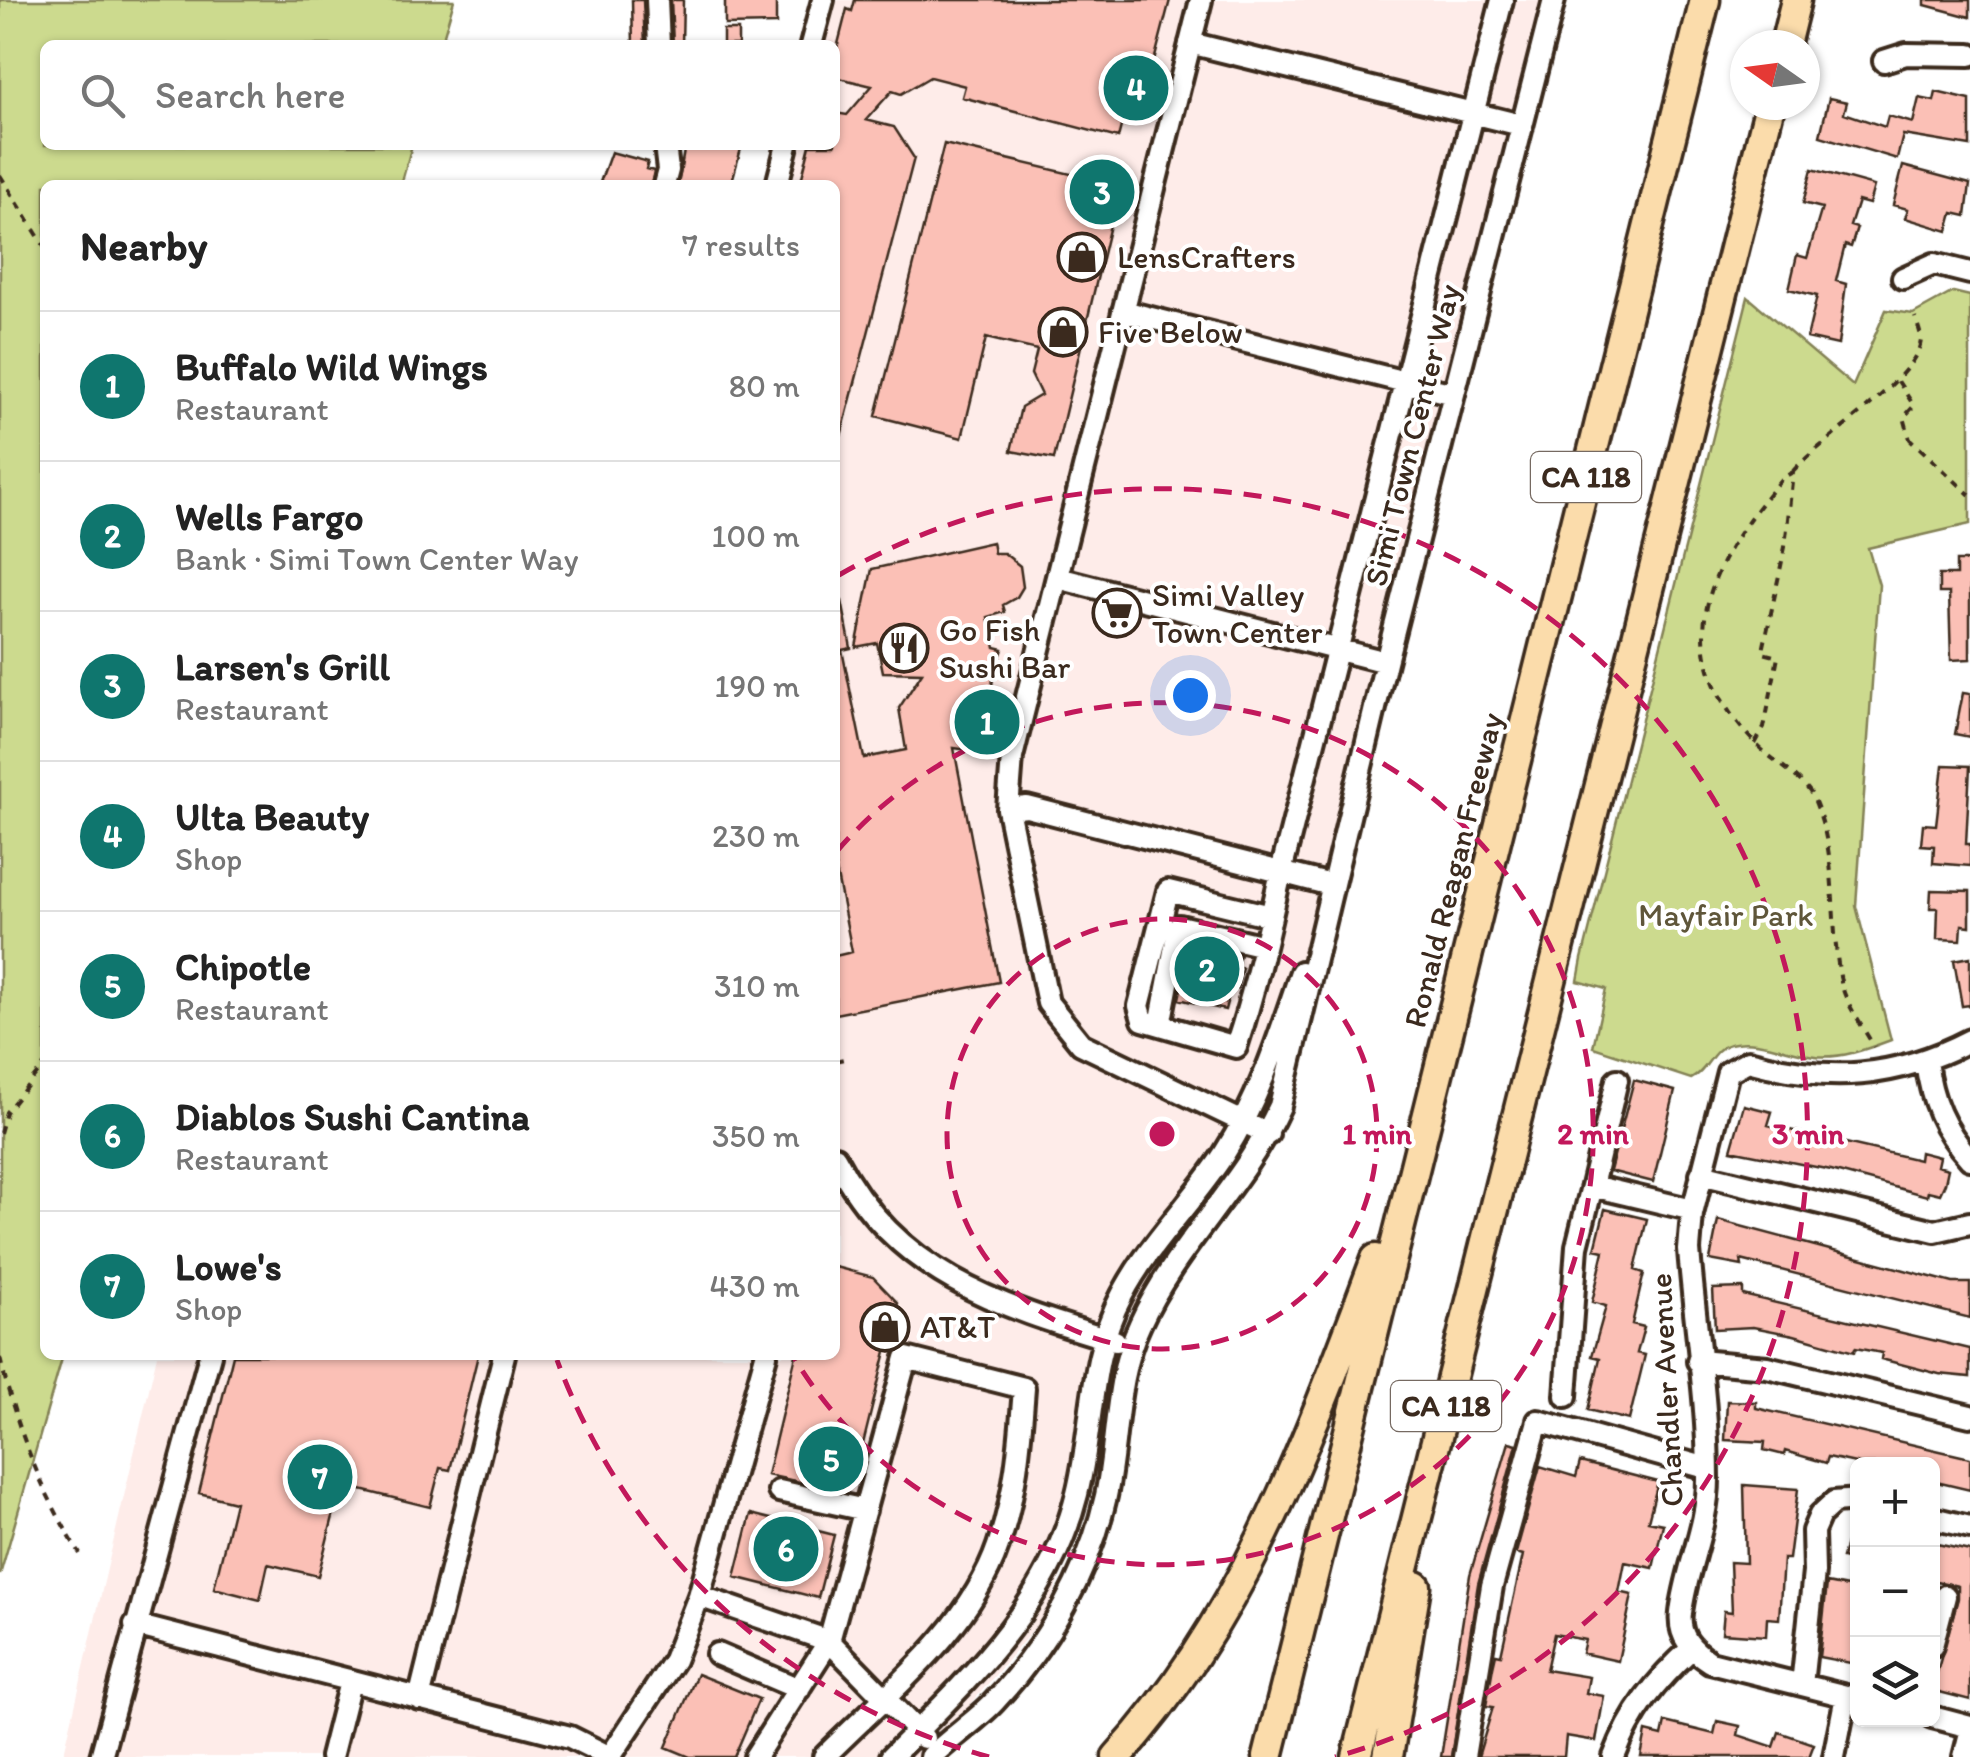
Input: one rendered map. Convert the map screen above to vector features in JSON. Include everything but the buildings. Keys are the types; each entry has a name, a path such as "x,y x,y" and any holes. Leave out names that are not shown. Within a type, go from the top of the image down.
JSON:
{"highway":[{"name":"Ronald Reagan Freeway","path":"1268,1757 1705,0"},
{"path":"1789,30 1796,0"},
{"name":"CA 118","path":"1357,1757 1766,120"},
{"path":"1117,1757 1194,1664 1292,1479 1421,1141"},
{"path":"1388,1757 1438,1436"}],"street":[{"path":"657,0 659,40"},
{"path":"813,40 822,0"},
{"path":"1201,0 1012,757 1008,809 1048,1002 1064,1028 1081,1044 1268,1134"},
{"path":"1272,916 1168,892 1140,1006 1142,1020 1236,1047 1272,916 1502,0"},
{"name":"Simi Town Center Way","path":"934,1754 994,1703 1034,1653 1074,1591 1106,1496 1130,1346 1171,1270 1268,1134 1292,1070 1331,885 1554,0"},
{"path":"1190,43 1522,125"},
{"path":"1884,61 1925,52 1970,55"},
{"path":"665,180 666,150"},
{"path":"778,180 786,150"},
{"path":"1902,278 1934,264 1970,274"},
{"path":"1124,311 1453,394"},
{"path":"1058,578 1386,662"},
{"path":"1008,809 1027,806 1331,885"},
{"name":"Simi Town Center Way","path":"891,1757 986,1662 1030,1605 1076,1498 1092,1391 1120,1298 1149,1250 1202,1184 1244,1121 1272,1058 1331,885"},
{"path":"1160,1025 1179,926 1264,946"},
{"path":"1970,1040 1926,1061 1930,1095 1950,1137 1970,1159"},
{"name":"Chandler Avenue","path":"1691,1649 1680,1615 1703,1528 1707,1468 1688,1250 1692,1210 1728,1072 1748,1061 1816,1076 1852,1076 1926,1061"},
{"path":"1566,1396 1577,1246 1618,1080"},
{"path":"840,1167 857,1200 893,1238 940,1276 1130,1346"},
{"path":"1701,1174 1935,1231 1970,1223"},
{"path":"1592,1186 1692,1210"},
{"path":"755,1757 829,1642 906,1358 1024,1388 1018,1466 998,1548 967,1605 886,1696 824,1757"},
{"path":"101,1757 209,1360"},
{"path":"419,1700 503,1360"},
{"path":"135,1626 570,1737 610,1757 674,1660 699,1596 765,1360"},
{"path":"1698,1361 1736,1360 1970,1416"},
{"path":"1464,1757 1492,1586 1538,1421 1707,1468"},
{"path":"779,1491 864,1510"},
{"path":"1802,1685 1814,1572 1813,1531 1820,1514 1834,1502 1850,1501"},
{"path":"1940,1520 1970,1527"},
{"path":"699,1596 829,1642 886,1696 934,1754"},
{"path":"1934,1637 1945,1596"},
{"path":"1614,1757 1633,1713 1659,1678 1691,1649 1710,1662 1850,1697"},
{"path":"716,1654 799,1688"},
{"path":"331,1757 350,1682"},
{"path":"1834,1757 1850,1705"},
{"path":"1940,1721 1970,1730 1964,1757"}],"path":[{"path":"0,175 40,240"},
{"path":"1874,1046 1843,988 1831,865 1812,794 1755,744 1714,691 1704,650 1703,612 1734,537 1782,478 1898,381 1921,340 1915,317"},
{"path":"1898,381 1914,406 1904,417 1910,439 1970,495"},
{"path":"1755,744 1764,728 1778,657 1763,652 1784,547 1793,472"},
{"path":"840,1060 848,1058"},
{"path":"0,1133 6,1112 40,1070"},
{"path":"0,1359 21,1437 45,1498 80,1554"}],"shaded area":[{"name":"Simi Valley Town Center","path":"828,0 1551,0 1273,1094 1116,1332 945,1270 887,1223 840,1156 840,180 783,180 791,150 840,150 840,40 818,40"},
{"path":"840,1176 881,1233 1112,1348 1090,1498 1046,1614 966,1710 917,1757 63,1757 156,1360 840,1360"}],"green space":[{"path":"0,0 454,0 442,40 40,40 40,150 411,150 402,180 40,180 40,1360 62,1360 0,1575"},
{"name":"Mayfair Park","path":"1953,292 1970,296 1970,524 1868,548 1879,585 1856,906 1891,1040 1854,1053 1825,1057 1740,1042 1718,1050 1691,1079 1593,1047 1606,989 1578,981 1582,959 1748,297 1853,386 1886,310 1913,314"}],"place":[{"name":"Ulta Beauty","path":"1136,88"},
{"name":"Larsen's Grill","path":"1102,192"},
{"name":"LensCrafters","path":"1082,257"},
{"name":"Five Below","path":"1063,332"},
{"name":"Simi Valley Town Center","path":"1117,613"},
{"name":"Go Fish Sushi Bar","path":"904,648"},
{"name":"Buffalo Wild Wings","path":"987,722"},
{"name":"Wells Fargo","path":"1207,969"},
{"name":"AT&T","path":"885,1327"},
{"name":"Chipotle","path":"831,1459"},
{"name":"Lowe's","path":"320,1477"},
{"name":"Diablos Sushi Cantina","path":"786,1549"}]}
